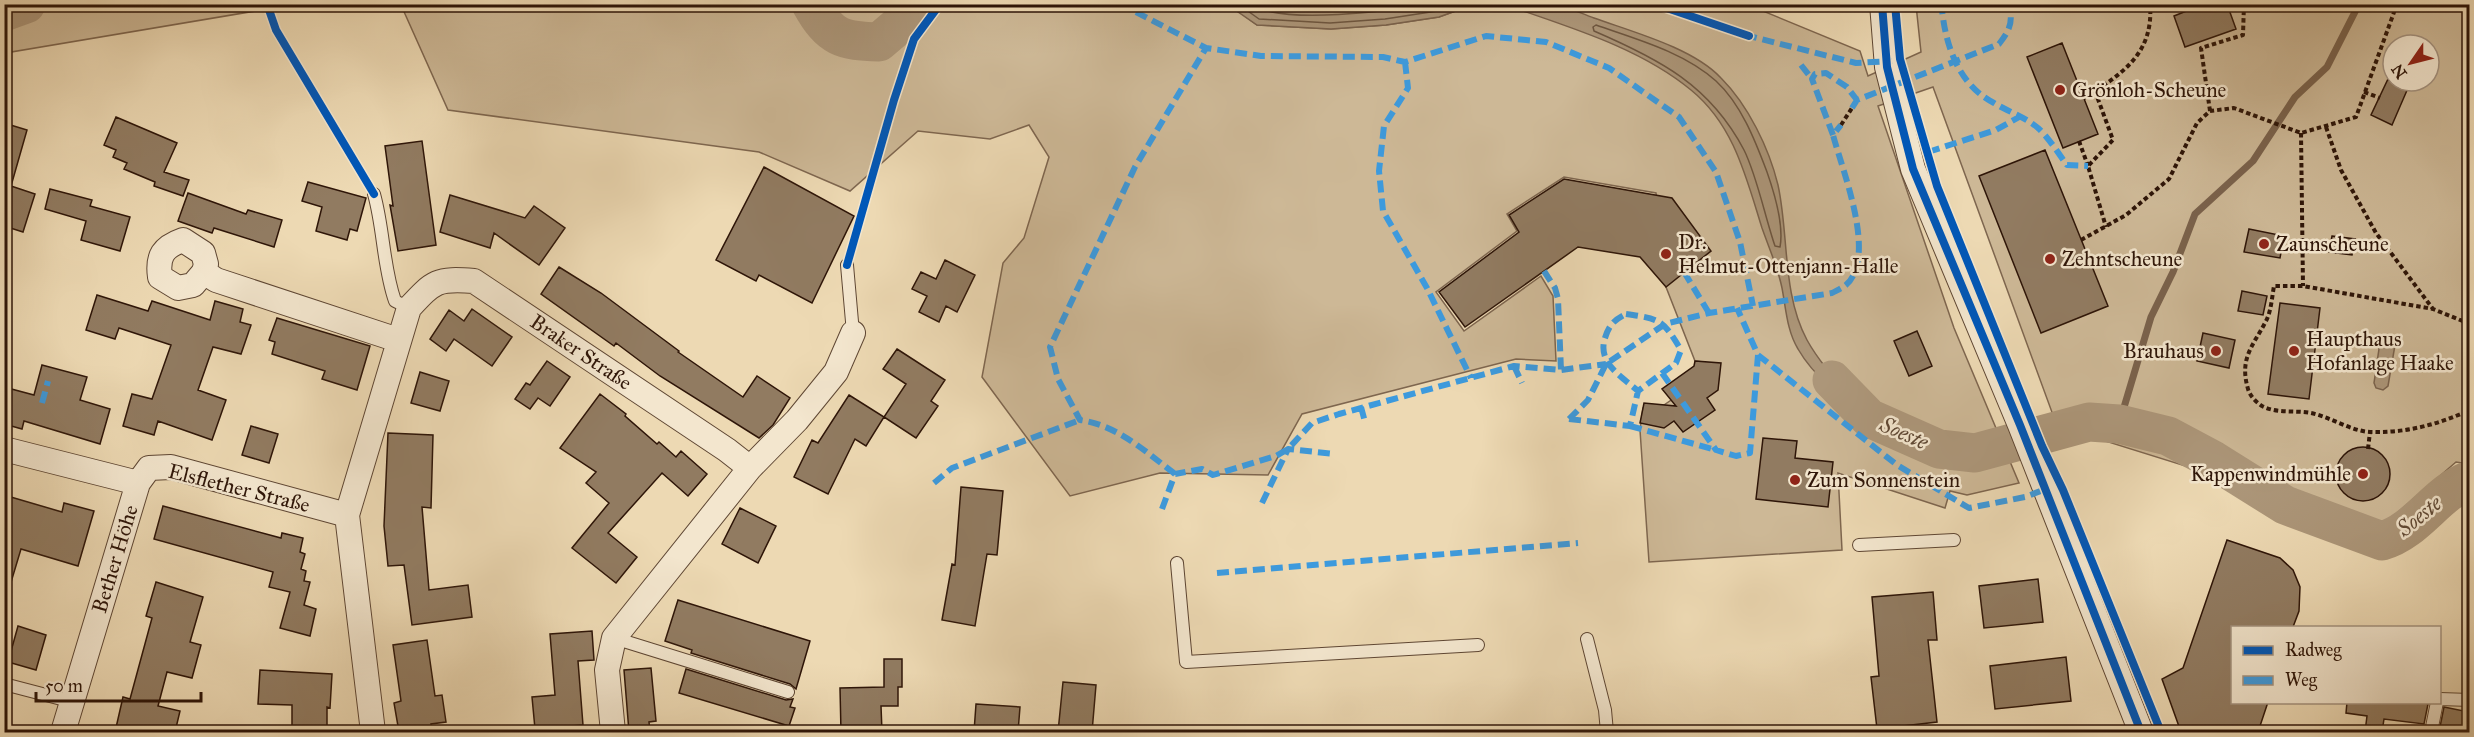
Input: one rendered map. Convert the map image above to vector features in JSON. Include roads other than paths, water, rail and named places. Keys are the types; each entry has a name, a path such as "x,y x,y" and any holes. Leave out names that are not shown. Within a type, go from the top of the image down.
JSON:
{"street":[{"path":"1881,4 1887,67 1913,169 2020,425 2141,732"},
{"path":"204,273 398,340"},
{"name":"Braker Straße","path":"347,515 409,308 427,289 445,278 474,281 727,450 750,468"},
{"path":"613,732 607,670 614,638 750,468 797,420 836,372 852,333"},
{"name":"Bether Höhe","path":"4,449 138,483 63,732"},
{"name":"Elsflether Straße","path":"138,483 149,468 171,467 347,515"},
{"path":"347,515 373,732"}],"lane":[{"path":"375,194 381,219 388,282 395,301 409,308"},
{"path":"847,265 852,333"},
{"path":"1860,545 1953,540"},
{"path":"1177,563 1186,662 1478,645"},
{"path":"614,638 788,692"},
{"path":"1587,639 1605,710 1606,732"},
{"path":"4,684 73,702"},
{"path":"2441,701 2469,700"},
{"path":"2431,732 2437,704"}],"water":[{"path":"1538,3 1561,6 1644,35 1695,58 1709,67 1731,89 1749,114 1774,171 1781,204 1793,303 1799,322 1807,340 1821,361 1869,418 1840,396 1812,369 1794,342 1778,273 1744,171 1728,136 1706,104 1671,75 1626,50 1578,30 1506,5"},
{"path":"1228,5 1472,5 1439,17 1386,25 1331,29 1257,25"},
{"path":"2385,336 2392,338 2395,345 2388,386 2383,390 2376,388 2374,383 2380,342"}],"waterway":[{"name":"Soeste","path":"4,12 26,4"},
{"name":"Soeste","path":"811,4 824,24 838,35 846,39 879,42 899,25 917,4"},
{"path":"2119,424 2151,317 2173,272 2195,214 2253,161 2295,97 2327,67 2359,4"},
{"name":"Soeste","path":"1832,380 1869,418 1939,449 1975,453 2089,422 2119,424 2168,436 2213,460 2285,505 2382,541 2406,529 2447,494 2470,480"}],"place":[{"name":"Grönloh-Scheune","path":"2060,90"},
{"name":"Zaunscheune","path":"2264,244"},
{"name":"Dr. Helmut-Ottenjann-Halle","path":"1666,254"},
{"name":"Zehntscheune","path":"2050,259"},
{"name":"Brauhaus","path":"2216,351"},
{"name":"Haupthaus Hofanlage Haake","path":"2294,351"},
{"name":"Kappenwindmühle","path":"2363,474"},
{"name":"Zum Sonnenstein","path":"1795,480"}]}
